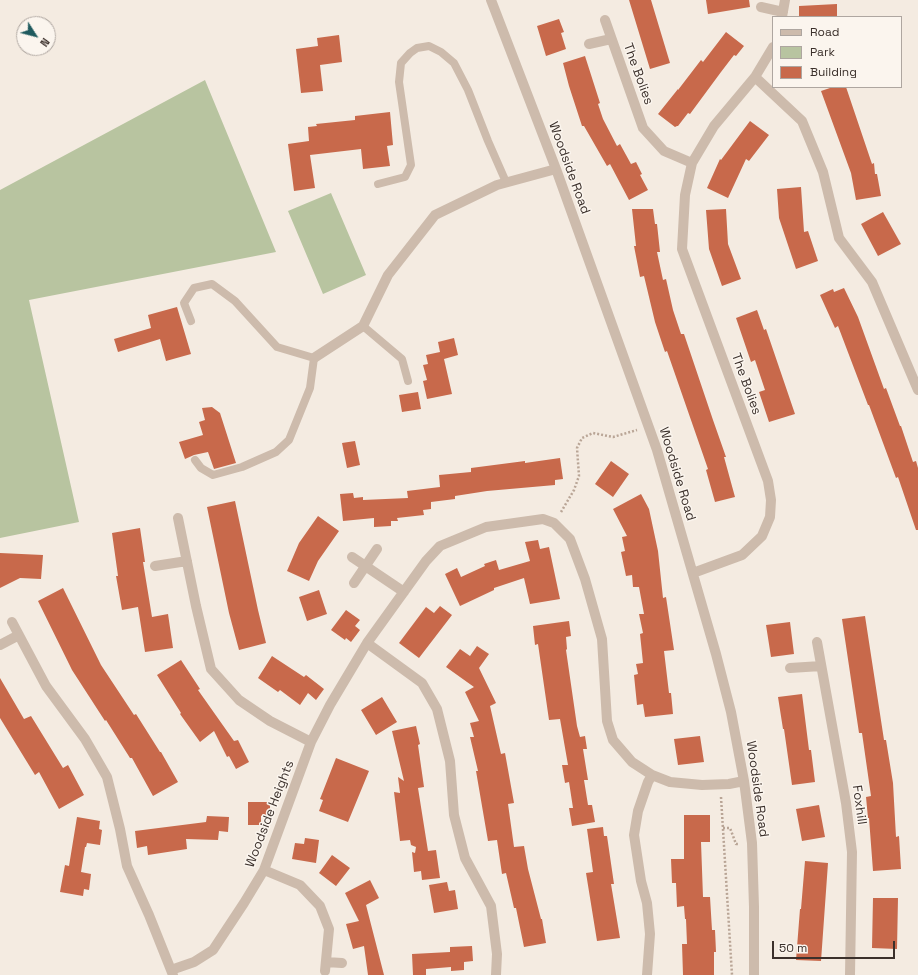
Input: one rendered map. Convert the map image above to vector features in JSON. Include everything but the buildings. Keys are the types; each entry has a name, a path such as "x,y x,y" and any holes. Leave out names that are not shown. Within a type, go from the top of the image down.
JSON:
{"street":[{"name":"Woodside Road","path":"491,0 556,169 657,450 693,573 731,712 744,781 752,843 754,975"},
{"path":"761,7 783,14 785,0"},
{"name":"The Bolies","path":"605,20 643,128 664,151 692,163"},
{"name":"The Bolies","path":"589,44 611,39"},
{"name":"The Bolies","path":"693,573 742,555 762,536 770,517 771,500 768,481 682,249 685,195 692,163 714,126 755,77 772,49"},
{"path":"755,77 802,121 824,172 839,238 872,282 918,390"},
{"path":"314,358 363,326 388,275 435,215 497,185 556,169"},
{"path":"178,518 211,669 239,700 270,721 311,742"},
{"name":"Woodside Heights","path":"12,622 46,686 86,739 107,776 127,866 172,972 194,962 213,950 244,903 264,870 311,742 330,705 368,643 426,561 440,546 486,527 543,519 554,523"},
{"path":"554,523 570,540 585,579 602,639 607,721 613,740 632,762 652,775 670,782 721,785 744,781"},
{"path":"354,583 377,550"},
{"path":"352,557 404,592"},
{"path":"156,566 187,561"},
{"path":"0,645 19,635"},
{"name":"Foxhill","path":"817,642 846,803 852,852 850,975"},
{"path":"368,643 422,683 437,708 450,760 454,815 465,858 491,906 497,954 496,975"},
{"path":"790,668 821,666"},
{"path":"647,975 650,934 647,903 641,881 634,835 638,811 652,775"},
{"path":"264,870 300,885 320,906 329,929 325,966 342,963"}],"lane":[{"path":"378,184 405,177 411,165 399,82 401,63 417,48 429,46 440,52 454,63 468,90 506,182"},
{"path":"191,321 184,303 194,288 212,284 235,301 277,347 314,358 310,388 289,440 276,452 242,467 212,475 201,468 195,460"},
{"path":"363,326 402,359 408,381"}],"path":[{"path":"554,523 574,490 580,476 577,448 582,438 593,433 613,437 627,434 648,425"},
{"path":"721,785 732,975"},
{"path":"723,828 730,828 736,844 752,843"}],"green space":[{"path":"205,80 276,252 29,300 79,522 0,538 0,190"},
{"path":"331,193 366,275 323,294 288,211"}]}
